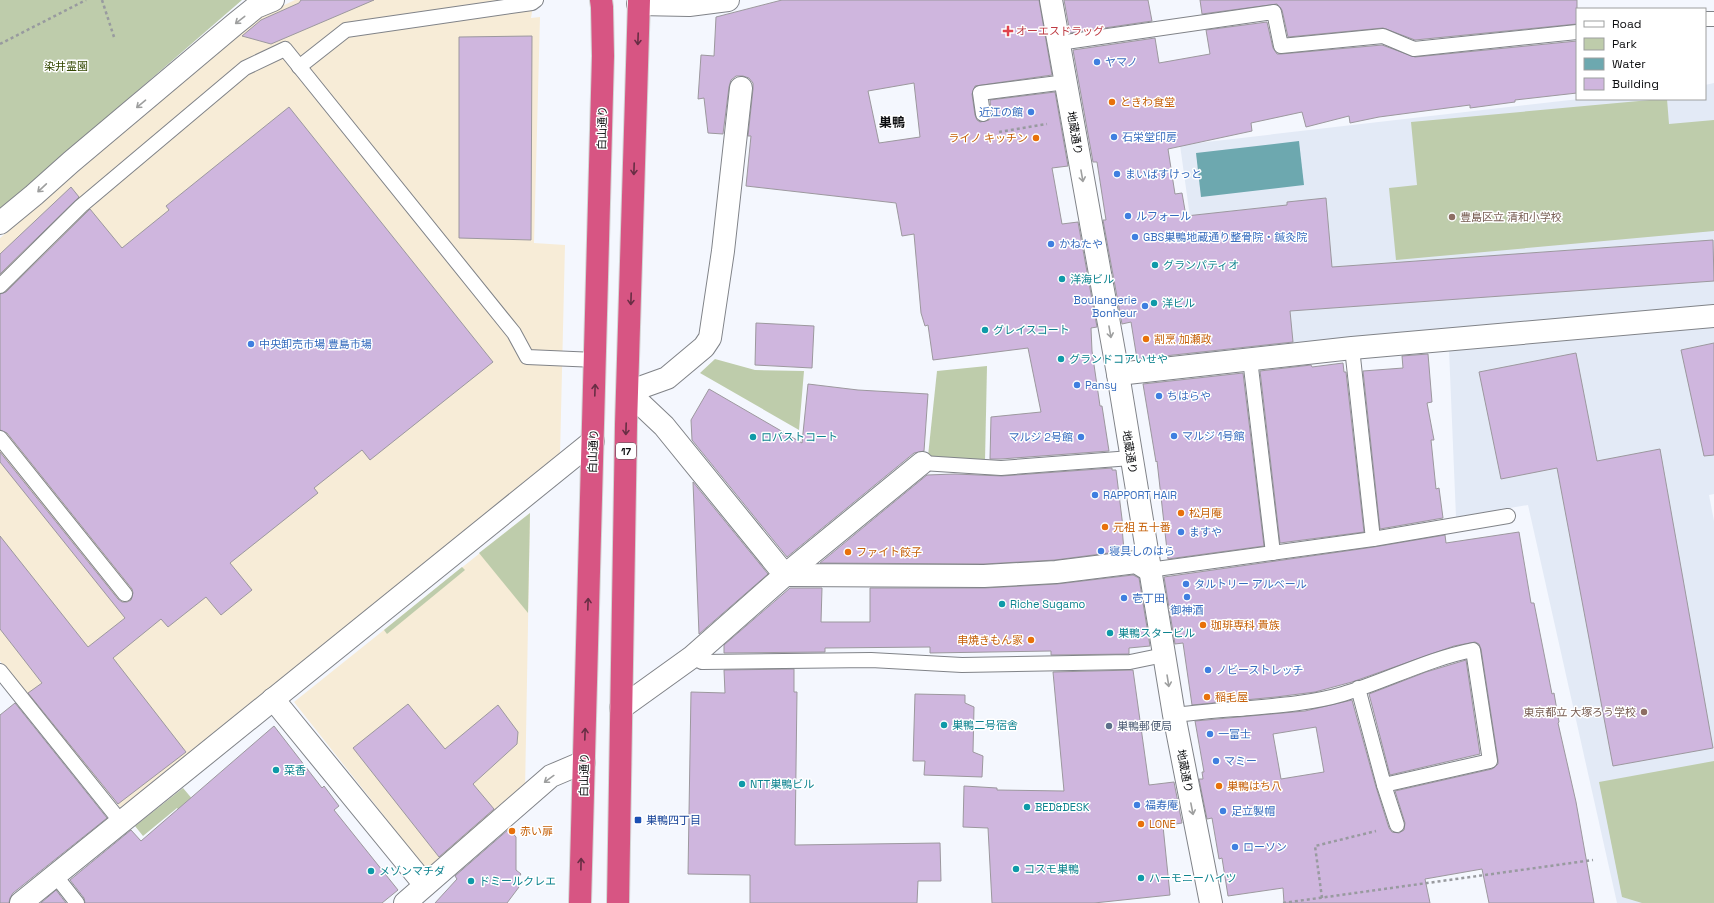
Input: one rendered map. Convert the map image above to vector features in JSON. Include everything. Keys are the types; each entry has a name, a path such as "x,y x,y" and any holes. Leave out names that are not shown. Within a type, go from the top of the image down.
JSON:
{"highway":[{"name":"白山通り","path":"580,903 604,56 601,0"},
{"name":"17","path":"618,903 626,433 638,2"}],"street":[{"path":"0,223 34,195 70,162 229,29 256,7 273,0"},
{"path":"638,2 689,5 728,0"},
{"name":"地蔵通り","path":"1051,0 1118,374 1174,715 1211,903"},
{"path":"741,88 723,251 710,338 704,347 667,378 628,392 664,426 785,575"},
{"path":"1118,374 1352,348 1714,316"},
{"path":"21,903 593,441"},
{"path":"621,708 692,657 785,575 922,463"},
{"path":"785,575 984,576 1056,572 1136,562 1149,570"},
{"path":"273,699 419,896 551,776 584,762"}],"lane":[{"path":"299,67 346,30 532,4 536,0"},
{"path":"1059,43 1274,12 1281,46 1383,36 1414,49 1576,32"},
{"path":"0,286 81,206 245,68 285,49 514,333 527,356 596,360"},
{"path":"983,114 980,93 1066,82"},
{"path":"1352,348 1373,539"},
{"path":"1250,359 1274,553"},
{"path":"0,438 125,594"},
{"path":"922,463 1001,468 1131,458"},
{"path":"1149,570 1373,539 1508,516"},
{"path":"1174,715 1300,702 1342,694 1457,653 1473,650 1490,761 1384,785"},
{"path":"692,657 702,662 871,660 962,665 1130,662 1164,655"},
{"path":"0,671 121,822"},
{"path":"1358,688 1384,785 1397,825"},
{"path":"55,875 77,903"}],"path":[{"path":"0,44 86,0"},
{"path":"102,0 114,37"},
{"path":"999,132 1050,123"},
{"path":"1322,898 1315,846 1397,825"},
{"path":"1282,903 1593,860"}],"shaded area":[{"path":"295,0 534,0 531,18 540,17 534,243 565,245 560,456 123,811 0,661 0,238 259,17"},
{"name":"豊島区立 清和小学校","path":"1714,83 1714,312 1192,356 1181,292 1200,289 1180,145 1576,99 1706,100 1706,85"},
{"name":"東京都立 大塚ろう学校","path":"1714,324 1714,494 1709,495 1714,521 1714,903 1617,903 1528,505 1456,517 1449,350"},
{"path":"530,513 525,792 435,871 426,869 294,702"}],"green space":[{"name":"染井霊園","path":"0,0 242,0 0,210"},
{"path":"1650,100 1667,100 1669,124 1714,120 1714,231 1396,260 1389,188 1417,185 1411,122"},
{"path":"715,359 755,370 804,371 799,430 700,373"},
{"path":"987,366 985,461 928,456 937,371"},
{"path":"530,513 528,613 479,553"},
{"path":"462,567 465,570 387,634 384,630"},
{"path":"1714,761 1714,903 1642,903 1622,897 1599,782"},
{"path":"183,788 280,903 255,903 177,808 143,836 135,826"}],"water":[{"path":"1299,141 1304,185 1201,197 1196,153"}],"building":[{"path":"301,0 374,0 271,44 242,36 261,20 299,3"},
{"path":"782,0 1039,0 1052,75 975,86 972,94 975,115 977,120 980,122 989,120 991,113 990,100 1055,92 1068,166 1052,168 1062,224 1078,222 1097,327 1091,328 1092,351 1100,406 1102,406 1109,451 990,459 991,417 1041,412 1028,348 933,360 928,325 925,326 921,313 914,234 902,236 896,203 746,186 751,136 748,136 753,83 749,78 743,76 736,76 731,80 723,134 708,133 704,98 698,99 701,55 714,56 716,17","holes":["914,83 920,137 879,143 868,91"]},
{"path":"1064,0 1148,0 1152,21 1070,33"},
{"path":"1200,0 1577,0 1576,24 1415,40 1383,28 1288,37 1282,10 1277,4 1202,14"},
{"path":"1267,22 1273,48 1277,54 1382,45 1415,57 1576,41 1576,93 1515,100 1515,102 1470,108 1470,105 1379,117 1350,123 1349,116 1306,127 1302,112 1251,123 1252,131 1168,149 1175,194 1182,193 1186,216 1287,205 1287,202 1326,198 1332,267 1713,240 1714,281 1290,311 1293,342 1137,359 1131,322 1122,324 1103,220 1106,220 1097,162 1093,162 1073,50 1155,38 1159,63 1210,54 1206,30"},
{"path":"532,36 531,240 459,238 459,37"},
{"path":"289,107 493,362 370,460 362,450 314,488 318,493 230,563 252,590 221,615 206,597 168,627 161,619 113,658 186,752 118,804 28,693 42,683 0,629 0,536 88,647 125,618 0,462 0,452 118,599 122,602 127,602 131,600 133,593 132,589 7,433 0,430 0,294 6,292 90,209 122,248 169,210 166,206"},
{"path":"71,187 79,197 0,274 0,254"},
{"path":"756,323 814,326 812,368 755,365"},
{"path":"1714,343 1714,455 1704,456 1681,350"},
{"path":"1576,353 1597,461 1660,449 1713,748 1613,766 1557,468 1501,479 1479,372"},
{"path":"1428,354 1432,402 1427,403 1434,440 1431,440 1436,489 1439,488 1443,518 1380,529 1363,371 1403,368 1402,356"},
{"path":"1343,363 1344,372 1346,372 1364,532 1280,543 1260,371"},
{"path":"1243,373 1264,546 1168,559 1157,461 1156,462 1143,384"},
{"path":"808,384 858,390 928,394 924,451 914,453 787,557 692,440 691,420 709,389 802,443"},
{"path":"1112,468 1112,470 1116,470 1123,527 1124,551 1055,560 984,564 820,563 927,475 955,474 1002,476"},
{"path":"693,482 768,574 699,634"},
{"path":"1519,532 1531,603 1534,603 1552,694 1554,693 1558,723 1576,802 1594,903 1489,903 1482,869 1425,879 1430,903 1284,903 1283,888 1228,896 1222,858 1219,859 1212,818 1207,819 1199,779 1203,779 1202,772 1204,772 1195,721 1305,711 1352,700 1389,828 1392,832 1399,833 1404,830 1405,823 1395,791 1492,769 1498,764 1481,649 1479,644 1475,642 1454,646 1352,682 1315,692 1192,705 1183,643 1175,644 1164,577 1374,547 1445,535 1446,543","holes":["1316,727 1324,772 1281,779 1273,734"]},
{"path":"1133,575 1139,578 1150,646 1129,648 1129,654 1051,655 1051,651 930,653 930,647 825,648 825,652 724,653 724,645 790,588 822,588 821,622 870,622 870,588 985,588 1057,584"},
{"path":"1466,660 1480,754 1390,775 1369,694 1426,672"},
{"name":"NTT巣鴨ビル","path":"794,669 794,692 797,692 795,845 940,843 941,881 918,881 917,903 750,903 750,875 688,874 691,692 725,693 724,670"},
{"path":"1133,670 1149,785 1174,782 1182,823 1163,826 1170,895 1094,903 992,903 988,828 963,827 964,786 997,788 997,790 1064,791 1053,672"},
{"name":"巣鴨二号宿舎","path":"915,694 965,695 965,703 974,707 973,752 983,756 982,777 924,775 925,761 913,761"},
{"path":"15,703 107,818 13,893 9,903 0,903 0,715"},
{"path":"408,704 445,749 498,705 518,732 517,744 473,784 494,809 439,857 353,748"},
{"path":"274,726 322,788 324,786 339,806 334,810 398,890 382,903 85,903 84,898 70,880 131,830 141,841"},
{"path":"509,829 516,837 516,870 521,874 514,883 519,887 507,903 435,903 457,879 455,876"},
{"path":"56,890 66,903 41,903"}],"place":[{"name":"オーエスドラッグ","path":"1008,31"},
{"name":"ヤマノ","path":"1097,62"},
{"name":"ときわ食堂","path":"1112,102"},
{"name":"近江の館","path":"1031,112"},
{"name":"石栄堂印房","path":"1114,137"},
{"name":"ライノ キッチン","path":"1036,138"},
{"name":"まいばすけっと","path":"1117,174"},
{"name":"ルフォール","path":"1128,216"},
{"name":"豊島区立 清和小学校","path":"1452,217"},
{"name":"GBS巣鴨地蔵通り整骨院・鍼灸院","path":"1135,237"},
{"name":"かねたや","path":"1051,244"},
{"name":"グランパティオ","path":"1155,265"},
{"name":"洋海ビル","path":"1062,279"},
{"name":"洋ビル","path":"1154,303"},
{"name":"Boulangerie Bonheur","path":"1145,306"},
{"name":"グレイスコート","path":"985,330"},
{"name":"割烹 加瀬政","path":"1146,339"},
{"name":"中央卸売市場 豊島市場","path":"251,344"},
{"name":"グランドコアいせや","path":"1061,359"},
{"name":"Pansy","path":"1077,385"},
{"name":"ちはらや","path":"1159,396"},
{"name":"マルジ 1号館","path":"1174,436"},
{"name":"ロバストコート","path":"753,437"},
{"name":"マルジ 2号館","path":"1081,437"},
{"name":"RAPPORT HAIR","path":"1095,495"},
{"name":"松月庵","path":"1181,513"},
{"name":"元祖 五十番","path":"1105,527"},
{"name":"ますや","path":"1181,532"},
{"name":"寝具しのはら","path":"1101,551"},
{"name":"ファイト餃子","path":"848,552"},
{"name":"タルトリー アルベール","path":"1186,584"},
{"name":"御神酒","path":"1187,597"},
{"name":"壱丁田","path":"1124,598"},
{"name":"Riche Sugamo","path":"1002,604"},
{"name":"珈琲専科 貴族","path":"1203,625"},
{"name":"巣鴨スタービル","path":"1110,633"},
{"name":"串焼きもん家","path":"1031,640"},
{"name":"ノビーストレッチ","path":"1208,670"},
{"name":"稲毛屋","path":"1207,697"},
{"name":"東京都立 大塚ろう学校","path":"1644,712"},
{"name":"巣鴨二号宿舎","path":"944,725"},
{"name":"巣鴨郵便局","path":"1109,726"},
{"name":"一富士","path":"1210,734"},
{"name":"マミー","path":"1216,761"},
{"name":"菜香","path":"276,770"},
{"name":"NTT巣鴨ビル","path":"742,784"},
{"name":"巣鴨はち八","path":"1219,786"},
{"name":"福寿庵","path":"1137,805"},
{"name":"BED&DESK","path":"1027,807"},
{"name":"足立製帽","path":"1223,811"},
{"name":"巣鴨四丁目","path":"638,820"},
{"name":"LONE","path":"1141,824"},
{"name":"赤い扉","path":"512,831"},
{"name":"ローソン","path":"1235,847"},
{"name":"コスモ巣鴨","path":"1016,869"},
{"name":"メゾンマチダ","path":"371,871"},
{"name":"ハーモニーハイツ","path":"1141,878"},
{"name":"ドミールクレエ","path":"471,881"}],"district":[{"name":"巣鴨","path":"892,122"}]}
